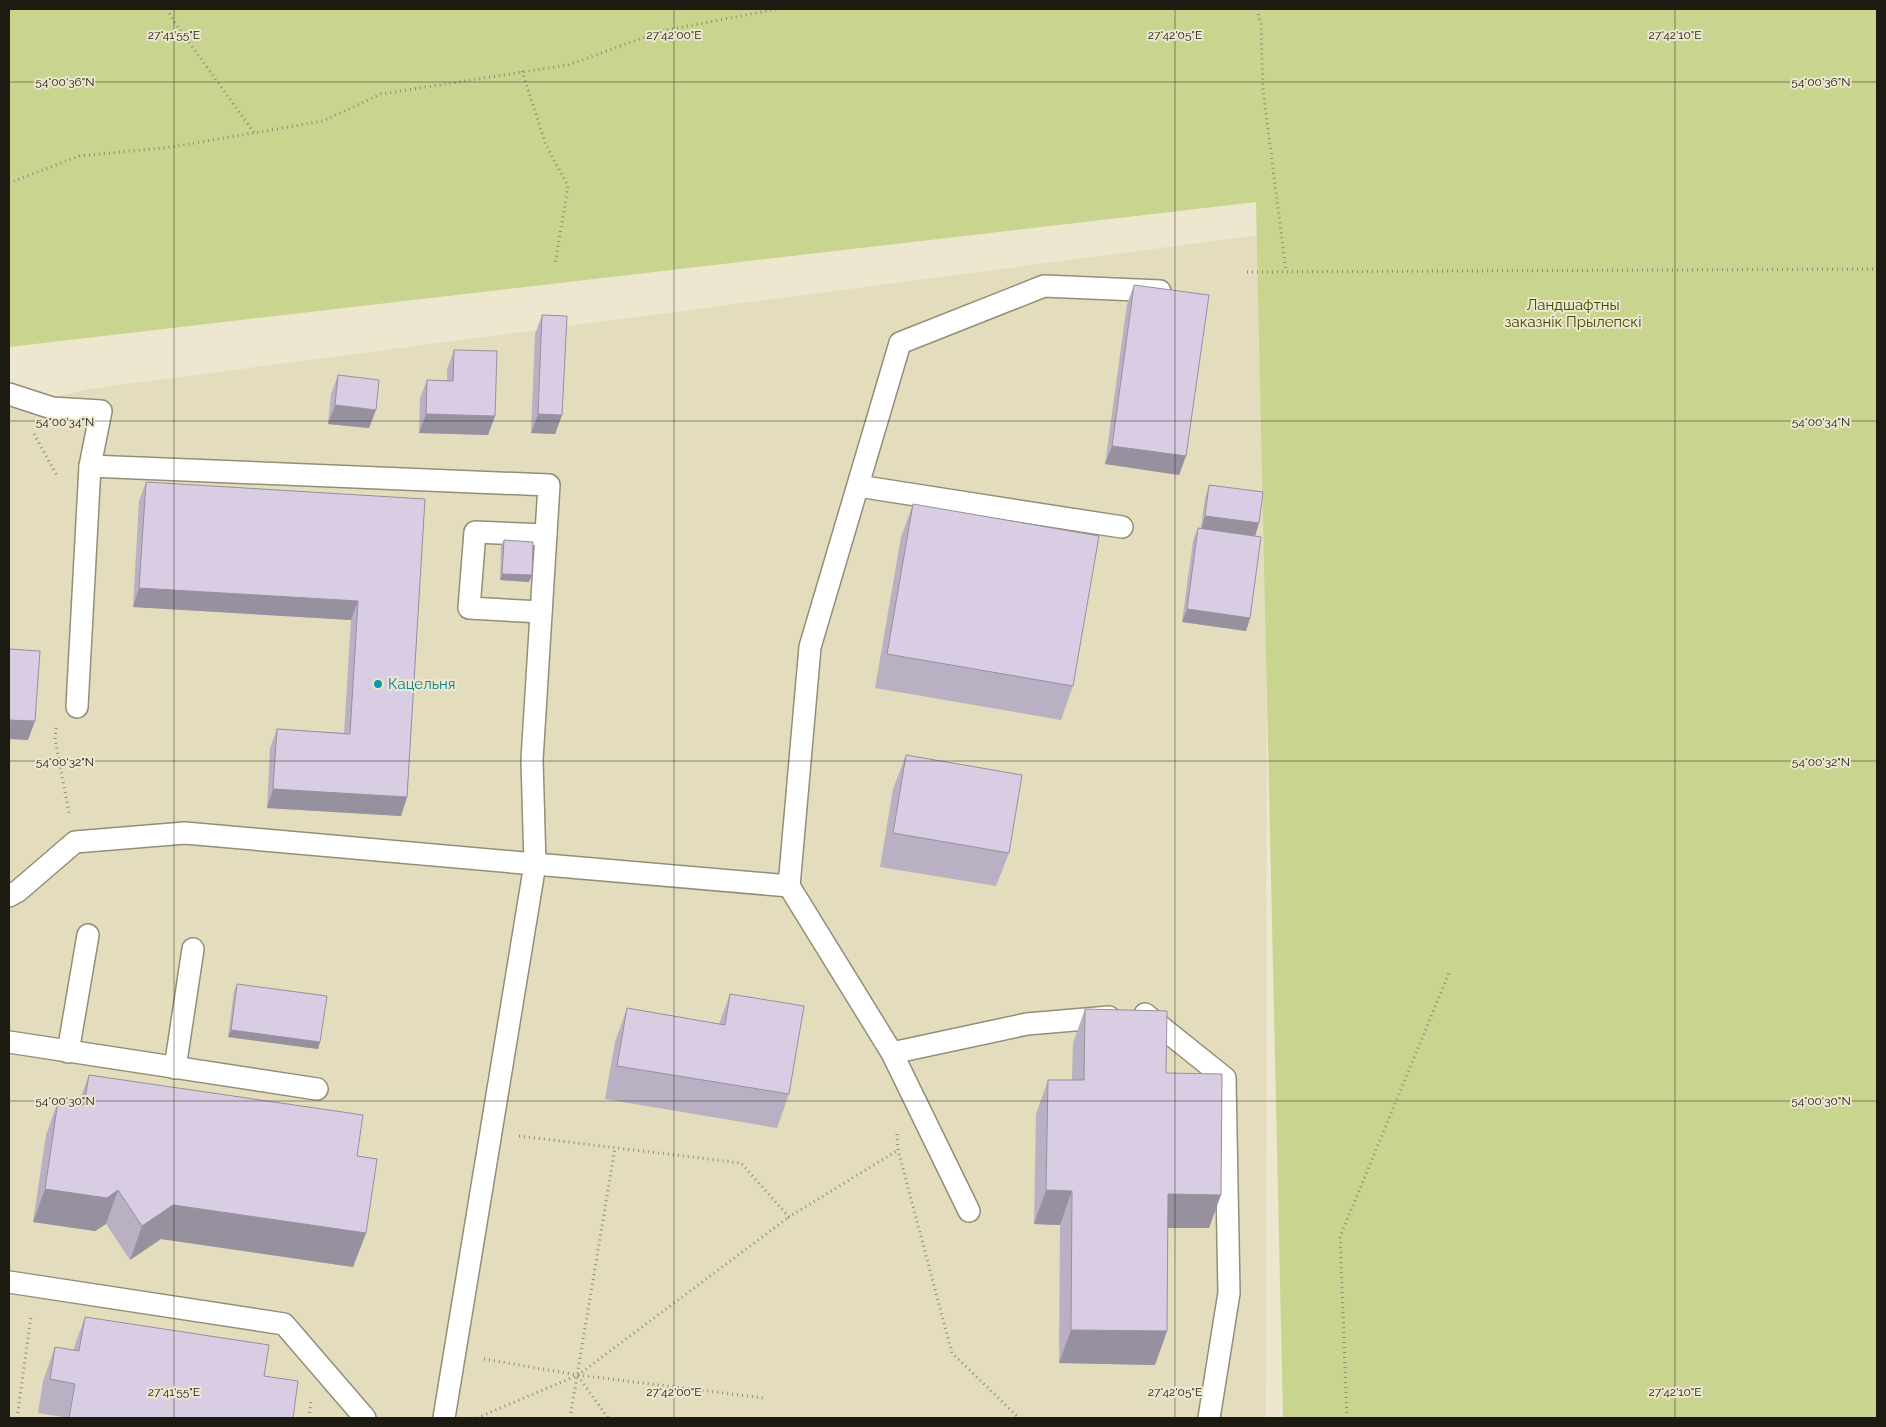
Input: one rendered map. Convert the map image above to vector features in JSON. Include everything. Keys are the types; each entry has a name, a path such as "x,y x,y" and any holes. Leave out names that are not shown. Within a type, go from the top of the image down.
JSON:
{"lane":[{"path":"969,1211 892,1053 789,886 810,647 900,343 1044,286 1161,291"},
{"path":"9,394 52,408 101,411 90,466 77,707"},
{"path":"90,466 549,485 532,760 535,864 444,1418"},
{"path":"858,486 1122,527"},
{"path":"541,612 469,608 475,532 546,535"},
{"path":"9,896 18,891 75,842 185,833 789,886"},
{"path":"68,1052 88,935"},
{"path":"176,1068 194,950"},
{"path":"892,1053 1027,1024 1145,1014 1225,1078 1230,1292 1209,1418"},
{"path":"9,1042 317,1090"},
{"path":"9,1282 284,1324 365,1418"}],"path":[{"path":"167,9 175,23 255,134"},
{"path":"9,184 79,156 172,147 323,121 382,94 568,64 662,31 777,9"},
{"path":"1256,9 1261,24 1263,90 1286,271"},
{"path":"522,71 546,145 568,186 555,264"},
{"path":"1247,272 1877,269"},
{"path":"1347,1418 1340,1238 1449,973"},
{"path":"896,1131 898,1150 952,1353 1019,1418"},
{"path":"491,1132 741,1164 789,1217"},
{"path":"570,1418 614,1148"},
{"path":"477,1418 578,1375 789,1217 898,1150"},
{"path":"18,1418 32,1314 24,1313"},
{"path":"455,1354 578,1375 764,1398"},
{"path":"578,1375 608,1418"},
{"path":"311,1399 317,1405"}],"shaded area":[{"path":"1267,234 1266,1418 9,1418 9,408 89,389"}],"green space":[{"name":"Ландшафтны заказнік Прылепскі","path":"9,9 1877,9 1877,1418 1283,1418 1256,202 9,347"}],"building":[{"path":"1134,285 1209,295 1186,456 1112,446"},
{"path":"542,315 567,316 562,415 538,414"},
{"path":"454,350 497,351 495,416 426,414 427,380 453,381"},
{"path":"338,375 379,380 376,410 335,405"},
{"name":"Кацельня","path":"146,482 425,499 407,797 273,789 277,729 350,734 358,601 139,588"},
{"path":"1209,485 1263,492 1259,523 1205,516"},
{"path":"913,504 1099,536 1073,686 887,654"},
{"path":"1198,528 1261,537 1250,618 1187,609"},
{"path":"504,540 533,542 532,575 502,574"},
{"path":"9,649 40,651 35,721 9,720"},
{"path":"906,755 1022,775 1009,853 893,833"},
{"path":"237,984 327,996 320,1042 231,1030"},
{"path":"730,994 804,1006 789,1094 617,1066 627,1008 725,1025"},
{"path":"1085,1009 1167,1011 1166,1073 1222,1074 1221,1195 1168,1194 1167,1331 1071,1330 1072,1191 1046,1190 1048,1080 1084,1080"},
{"path":"89,1075 363,1115 357,1156 377,1159 366,1233 173,1205 142,1226 118,1190 107,1198 45,1189 58,1101 84,1105"},
{"path":"85,1317 269,1345 264,1376 298,1381 293,1418 69,1418 75,1384 50,1379 55,1347 79,1351"}],"place":[{"name":"Кацельня","path":"378,684"}]}
